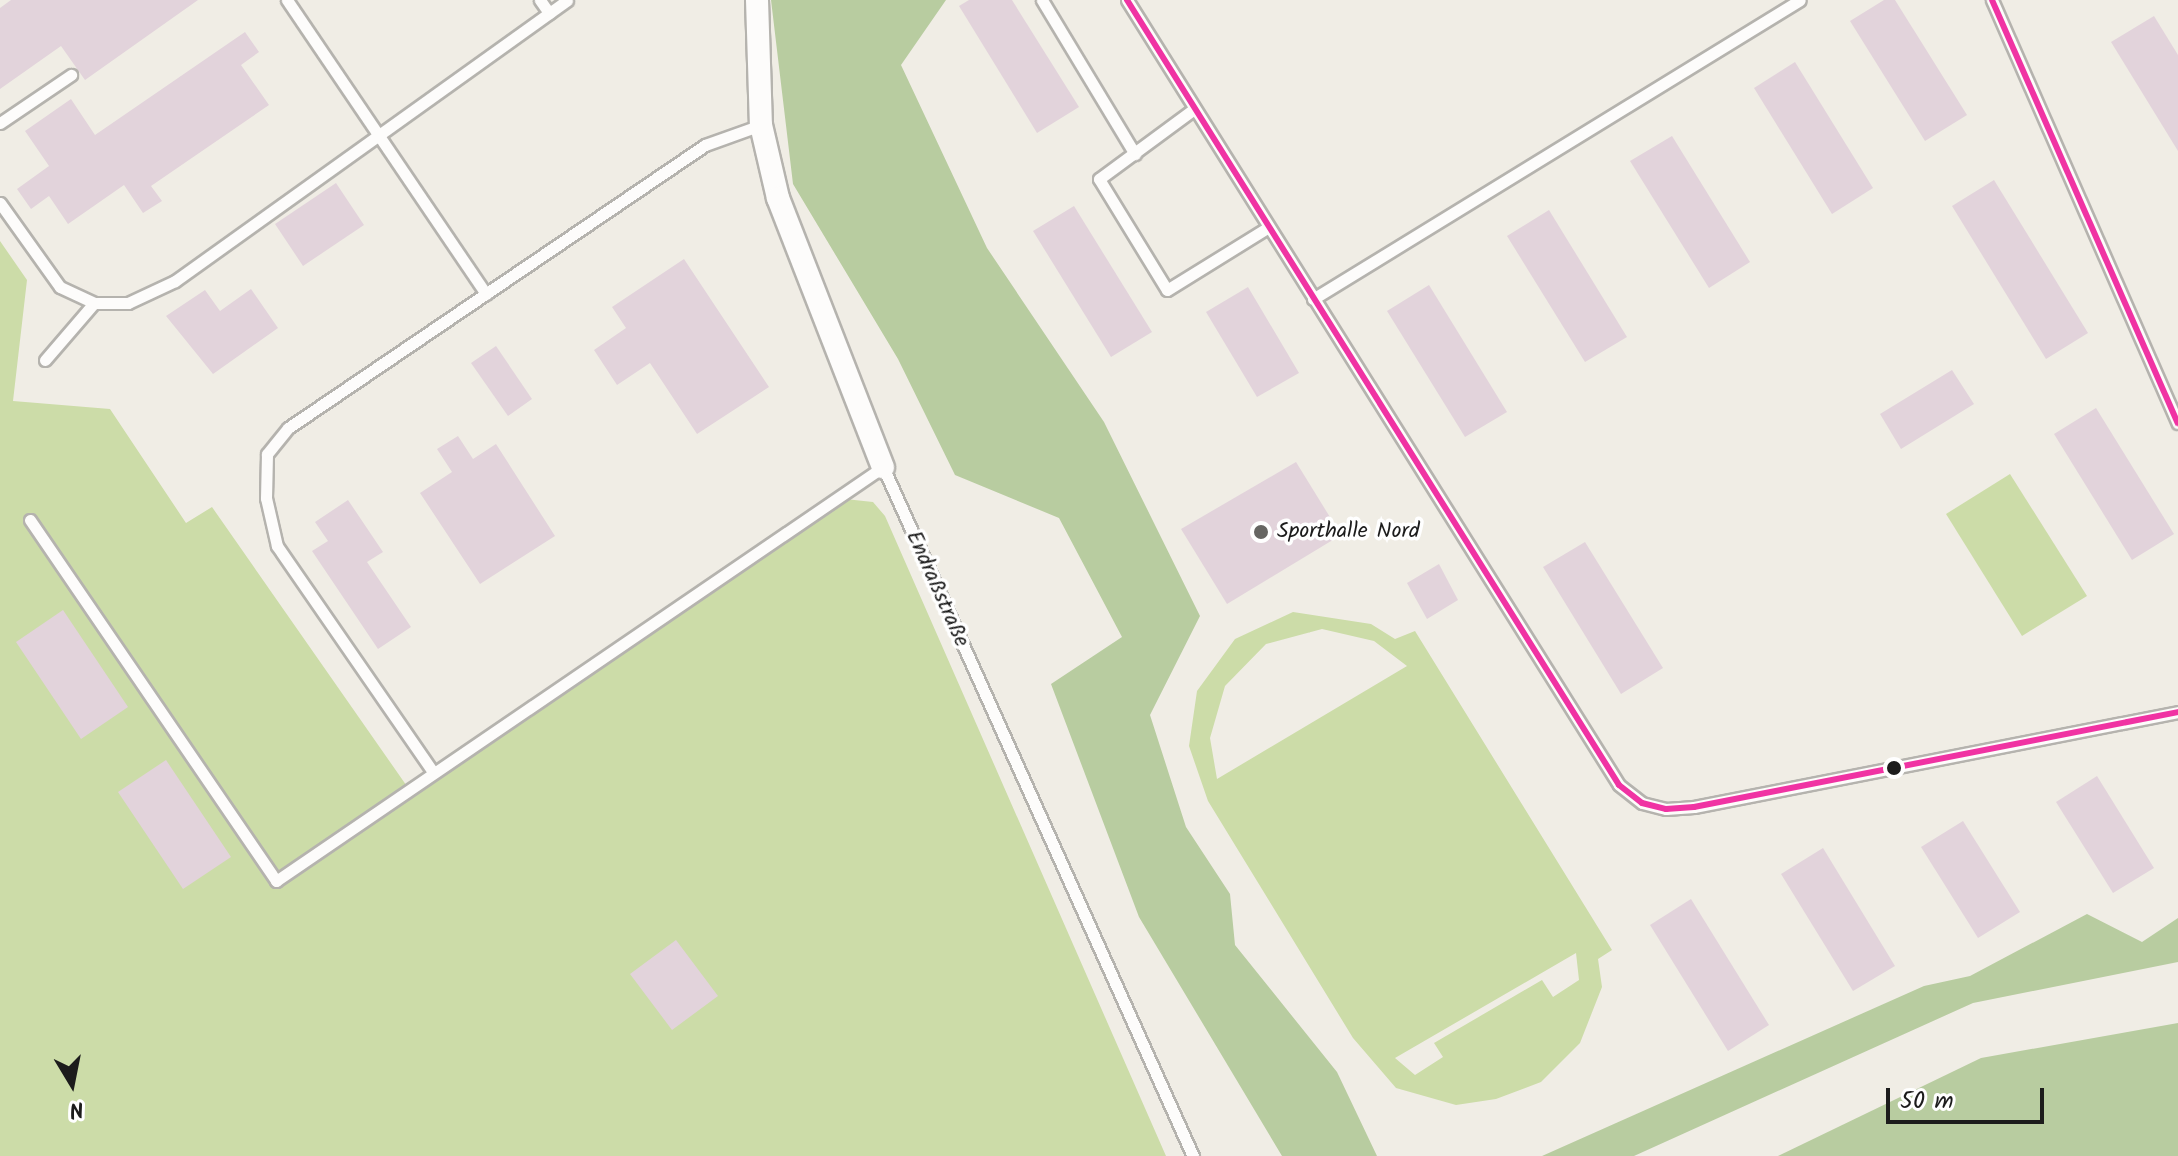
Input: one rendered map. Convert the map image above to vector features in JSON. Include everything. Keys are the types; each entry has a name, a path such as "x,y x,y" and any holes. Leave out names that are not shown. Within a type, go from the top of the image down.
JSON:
{"street":[{"name":"Endraßstraße","path":"757,0 761,125 778,198 883,467"}],"lane":[{"path":"287,0 486,294"},
{"path":"540,0 549,13"},
{"path":"0,203 60,287 94,303 128,303 175,281 567,0"},
{"path":"1042,0 1135,154"},
{"path":"1127,0 1267,228 1619,785 1642,803 1666,809 1694,807 2178,712"},
{"path":"1313,299 1800,0"},
{"path":"1992,0 2178,423"},
{"path":"0,123 71,75"},
{"path":"1194,109 1099,179 1167,290 1267,228"},
{"path":"433,772 277,546 266,498 267,454 288,428 705,145 761,125"},
{"path":"45,360 94,303"},
{"path":"30,520 276,881 883,467"},
{"name":"Endraßstraße","path":"883,467 1193,1156"}],"green space":[{"path":"771,0 946,0 901,65 987,248 1104,422 1200,616 1150,715 1186,827 1230,894 1235,945 1337,1072 1377,1156 1282,1156 1139,917 1051,684 1122,637 1059,518 955,475 898,359 793,184"},
{"path":"0,241 27,280 13,401 110,409 186,523 212,507 411,792 845,499 873,502 885,516 1166,1156 0,1156"},
{"path":"2010,474 2087,596 2022,636 1946,514"},
{"path":"1293,612 1371,624 1395,639 1415,631 1612,950 1598,959 1602,987 1580,1043 1541,1082 1496,1099 1456,1105 1396,1088 1353,1038 1208,801 1189,746 1197,691 1235,639","holes":["1322,629 1374,641 1407,666 1217,779 1210,738 1225,686 1266,644","1576,953 1579,980 1553,997 1542,980 1434,1043 1443,1057 1415,1075 1395,1058"]},
{"path":"2087,914 2142,942 2178,918 2178,962 1973,1003 1634,1156 1542,1156 1924,986 1970,976"},
{"path":"2178,1023 2178,1156 1778,1156 1981,1058"}],"building":[{"path":"11,0 198,0 85,80 61,46 0,89 0,8"},
{"path":"969,0 1012,0 1079,107 1037,133 959,6"},
{"path":"1884,0 1895,0 1967,115 1925,141 1850,21"},
{"path":"2154,16 2178,55 2178,151 2111,42"},
{"path":"245,32 259,52 241,65 269,105 151,186 162,201 143,213 124,185 68,224 49,196 31,209 17,189 49,166 25,131 71,99 95,135"},
{"path":"1795,62 1873,188 1832,214 1754,88"},
{"path":"1672,136 1750,262 1709,288 1630,161"},
{"path":"1994,180 2088,333 2046,359 1952,206"},
{"path":"336,183 364,225 303,266 275,224"},
{"path":"1074,206 1152,332 1111,357 1033,231"},
{"path":"1549,210 1627,337 1585,362 1507,236"},
{"path":"684,259 769,387 697,434 650,363 617,385 594,350 626,328 612,307"},
{"path":"1429,285 1507,412 1465,437 1387,311"},
{"path":"1248,287 1299,373 1257,397 1206,312"},
{"path":"251,289 278,328 213,374 166,316 205,290 220,311"},
{"path":"496,346 532,399 508,416 471,363"},
{"path":"1952,370 1974,404 1901,449 1880,414"},
{"path":"2096,408 2174,534 2132,560 2054,434"},
{"path":"458,436 473,459 496,444 555,536 480,584 420,493 452,472 437,449"},
{"name":"Sporthalle Nord","path":"1296,462 1341,535 1227,604 1181,529"},
{"path":"348,500 383,552 367,562 411,627 378,649 312,551 328,541 315,522"},
{"path":"1585,542 1663,668 1621,694 1543,567"},
{"path":"1439,564 1458,600 1427,619 1407,583"},
{"path":"63,610 128,707 81,739 16,642"},
{"path":"166,760 231,857 183,889 118,792"},
{"path":"2097,776 2154,868 2113,893 2056,802"},
{"path":"1963,821 2020,912 1978,938 1921,847"},
{"path":"1823,848 1895,966 1853,991 1781,874"},
{"path":"1691,899 1769,1025 1728,1051 1650,925"},
{"path":"676,940 718,996 672,1030 630,974"}],"transit line":[{"path":"1127,0 1619,785 1642,803 1666,809 1694,807 2178,712"},
{"path":"1992,0 2178,423"}],"place":[{"name":"Sporthalle Nord","path":"1261,532"}]}
